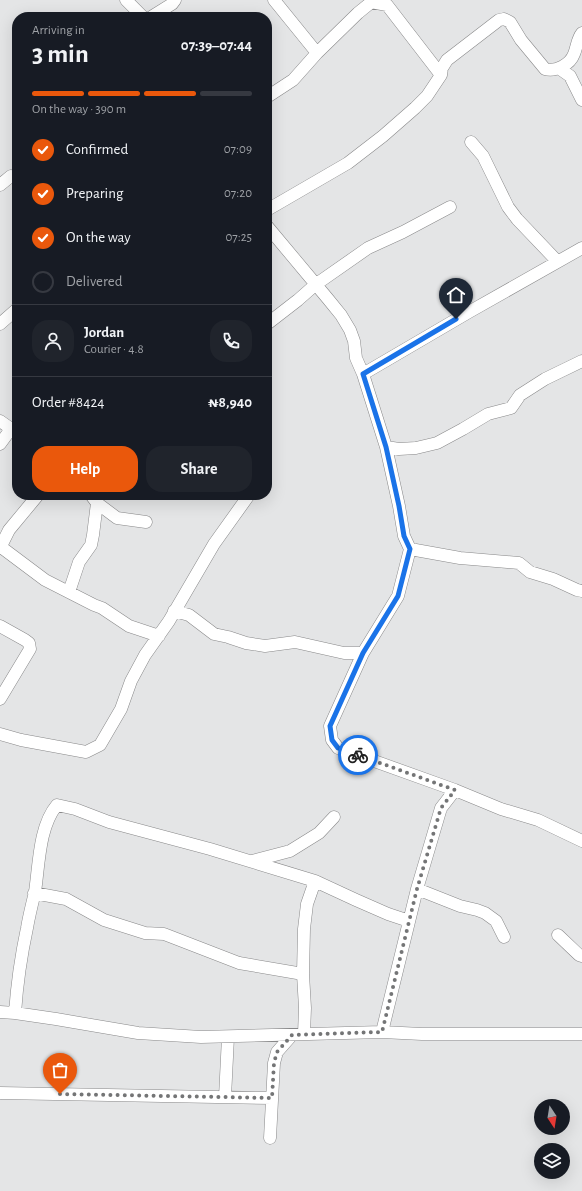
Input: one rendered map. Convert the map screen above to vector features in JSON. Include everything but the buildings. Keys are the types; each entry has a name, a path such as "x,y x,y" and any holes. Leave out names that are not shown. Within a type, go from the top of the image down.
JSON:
{"street":[{"path":"126,0 138,12"},
{"path":"159,12 172,4 175,0"},
{"path":"274,0 317,53"},
{"path":"272,94 293,80 317,53 358,13 373,1 387,5 441,75"},
{"path":"272,207 348,163 369,147 419,105 441,75 442,68 447,60 499,20 504,19 510,22 521,40 545,69 549,70 560,69 574,56 579,36 582,33"},
{"path":"560,69 570,76 582,100"},
{"path":"471,142 485,160 508,207 517,219 557,261"},
{"path":"0,185 12,178"},
{"path":"272,320 315,285 368,248 403,232 450,207"},
{"path":"272,232 341,315 350,330 354,341 356,358 363,374 386,447 404,536 410,549 398,596 363,653 330,726 332,740 338,748 455,790 501,809 538,820 582,841"},
{"path":"363,374 582,248"},
{"path":"0,324 12,313"},
{"path":"386,447 399,449 416,448 437,443 488,414 511,408 520,395 545,379 582,361"},
{"path":"0,421 12,430"},
{"path":"0,444 12,433"},
{"path":"34,500 9,530 0,548 45,580 94,606 102,608 130,626 159,636"},
{"path":"69,592 79,562 91,545 93,535 94,500"},
{"path":"95,500 117,518 146,522"},
{"path":"0,734 21,740 86,752 100,745 121,709 131,681 145,655 159,636 214,544 245,500"},
{"path":"410,549 460,558 519,563 530,572 553,579 582,591"},
{"path":"174,611 189,615 214,634 246,643 265,646 295,642 344,653 363,653"},
{"path":"0,626 26,640 29,643 30,649 0,699"},
{"path":"382,1032 417,889 441,808 455,790"},
{"path":"15,1013 20,961 34,893 41,847 50,812 57,805 75,809 109,822 210,849 315,880 388,914 410,921"},
{"path":"251,862 290,851 318,833 334,817"},
{"path":"270,1138 274,1063 277,1052 298,1035 305,1008 304,929 306,910 315,880"},
{"path":"417,889 460,906 478,910 496,921 504,937"},
{"path":"34,893 66,899 104,920 145,933 164,934 239,963 304,974"},
{"path":"558,935 579,955 582,956"},
{"path":"0,1012 170,1036 228,1037 382,1032 430,1034 582,1034"},
{"path":"225,1097 228,1037"},
{"path":"0,1093 272,1098"}],"way so far":[{"path":"60,1094 272,1098 274,1063 277,1052 292,1035 382,1032 417,889 441,808 455,790 358,755"}],"route":[{"path":"358,755 338,748 332,740 330,726 363,653 398,596 410,549 404,536 386,447 363,374 456,319"}]}
